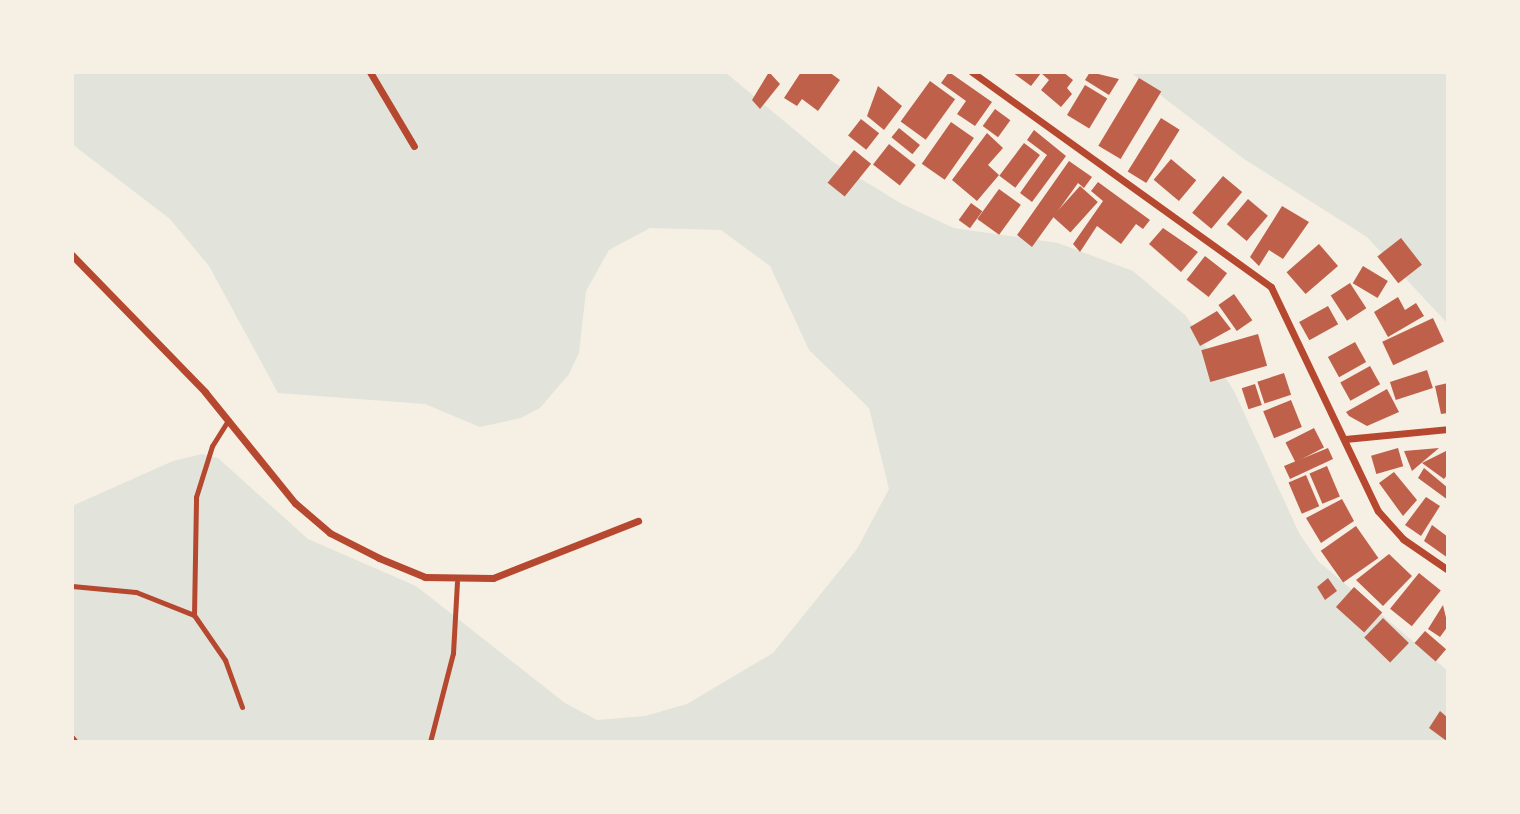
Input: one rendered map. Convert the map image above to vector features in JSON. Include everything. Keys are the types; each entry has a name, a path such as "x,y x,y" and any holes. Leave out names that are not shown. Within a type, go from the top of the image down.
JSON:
{"street":[{"path":"370,72 414,146"},
{"path":"972,72 1271,287 1378,511 1403,539 1448,570"},
{"path":"72,255 228,420 295,503 330,533 425,577 457,582 493,578 638,522"},
{"path":"1345,439 1448,429"}],"lane":[{"path":"194,615 196,497 212,446 228,420"},
{"path":"430,742 453,653 457,582"},
{"path":"72,586 136,592 194,615 225,660 242,706"},
{"path":"72,737 76,742"}],"shaded area":[{"path":"72,72 725,72 833,162 902,204 954,228 1058,243 1133,271 1186,316 1234,391 1299,533 1318,561 1448,671 1448,742 72,742 72,506 173,461 202,454 218,458 308,539 416,586 565,703 597,720 645,716 687,704 773,653 857,549 889,489 869,408 809,350 770,266 721,230 650,228 609,250 586,291 579,353 569,374 540,408 521,418 480,427 425,404 278,393 209,266 170,219 72,144"},
{"path":"1130,72 1448,72 1448,324 1367,237 1244,159"}],"building":[{"path":"769,72 780,84 760,109 752,100"},
{"path":"801,72 829,72 840,80 818,111 802,99 797,106 784,98"},
{"path":"949,72 992,102 975,126 957,114 966,101 941,83"},
{"path":"1012,72 1063,72 1073,80 1067,88 1072,94 1061,107 1041,90 1049,80 1041,73 1031,86"},
{"path":"1090,72 1119,79 1109,95 1085,80"},
{"path":"1139,78 1161,91 1121,159 1098,146"},
{"path":"930,81 955,99 926,140 901,121"},
{"path":"1085,85 1107,98 1089,128 1067,115"},
{"path":"878,86 902,106 884,130 867,116"},
{"path":"995,109 1010,120 998,137 983,126"},
{"path":"1161,118 1180,130 1146,183 1128,171"},
{"path":"861,119 879,133 866,150 848,136"},
{"path":"951,122 974,138 945,180 922,164"},
{"path":"899,128 920,145 912,154 891,137"},
{"path":"1034,130 1066,156 1032,202 1020,193 1047,155 1027,140"},
{"path":"987,133 1003,148 988,165 999,175 977,201 952,180"},
{"path":"1024,143 1040,155 1015,188 999,176"},
{"path":"889,144 916,165 900,185 873,164"},
{"path":"854,150 871,164 845,196 828,183"},
{"path":"1171,159 1196,180 1179,201 1154,180"},
{"path":"1069,161 1092,177 1084,188 1078,183 1032,247 1017,235"},
{"path":"1223,176 1242,192 1211,229 1192,213"},
{"path":"1098,182 1150,220 1143,229 1136,224 1121,244 1097,226 1080,252 1073,244 1103,201 1091,191"},
{"path":"1080,186 1098,202 1070,233 1053,216"},
{"path":"999,189 1021,205 999,235 977,219"},
{"path":"1248,199 1268,216 1247,241 1227,224"},
{"path":"971,203 982,211 970,228 959,220"},
{"path":"1282,206 1309,222 1283,259 1269,250 1259,266 1250,257"},
{"path":"1163,228 1198,252 1181,272 1149,244"},
{"path":"1401,238 1422,265 1398,283 1377,256"},
{"path":"1319,244 1338,266 1306,294 1287,272"},
{"path":"1205,256 1227,273 1209,297 1187,280"},
{"path":"1363,266 1388,281 1378,298 1353,283"},
{"path":"1350,283 1366,308 1347,321 1331,296"},
{"path":"1234,294 1252,320 1237,331 1218,305"},
{"path":"1398,297 1405,310 1416,303 1424,316 1388,337 1374,312"},
{"path":"1328,306 1338,324 1309,340 1299,322"},
{"path":"1217,311 1231,329 1200,346 1190,327"},
{"path":"1433,318 1444,342 1393,365 1382,342"},
{"path":"1258,334 1267,366 1210,382 1201,350"},
{"path":"1355,342 1366,362 1339,377 1328,357"},
{"path":"1370,366 1380,384 1350,401 1340,382"},
{"path":"1427,370 1433,388 1396,400 1390,382"},
{"path":"1284,373 1291,395 1264,404 1257,382"},
{"path":"1448,383 1448,413 1441,414 1435,386"},
{"path":"1255,384 1262,405 1248,409 1242,388"},
{"path":"1387,389 1399,412 1367,426 1346,412"},
{"path":"1291,400 1302,427 1274,438 1263,411"},
{"path":"1314,428 1324,448 1295,462 1285,443"},
{"path":"1328,448 1333,459 1290,479 1284,466"},
{"path":"1398,448 1403,466 1376,474 1371,456"},
{"path":"1439,448 1419,465 1412,471 1404,451"},
{"path":"1448,450 1448,474 1444,479 1422,463"},
{"path":"1327,466 1340,496 1322,504 1310,473"},
{"path":"1424,468 1448,488 1448,500 1418,478"},
{"path":"1394,472 1417,500 1403,516 1379,483"},
{"path":"1306,475 1319,506 1302,514 1289,482"},
{"path":"1426,497 1440,506 1421,536 1405,525"},
{"path":"1342,499 1354,521 1321,543 1306,518"},
{"path":"1432,525 1448,537 1448,558 1424,541"},
{"path":"1356,526 1378,558 1343,583 1321,551"},
{"path":"1389,554 1412,576 1383,606 1356,580"},
{"path":"1419,573 1441,591 1412,626 1390,609"},
{"path":"1328,578 1337,591 1325,600 1317,587"},
{"path":"1354,587 1382,612 1364,632 1336,607"},
{"path":"1443,605 1448,626 1440,637 1428,629"},
{"path":"1383,618 1409,643 1390,662 1364,637"},
{"path":"1425,631 1446,649 1436,661 1415,643"},
{"path":"1440,711 1448,718 1448,742 1429,728"}]}
